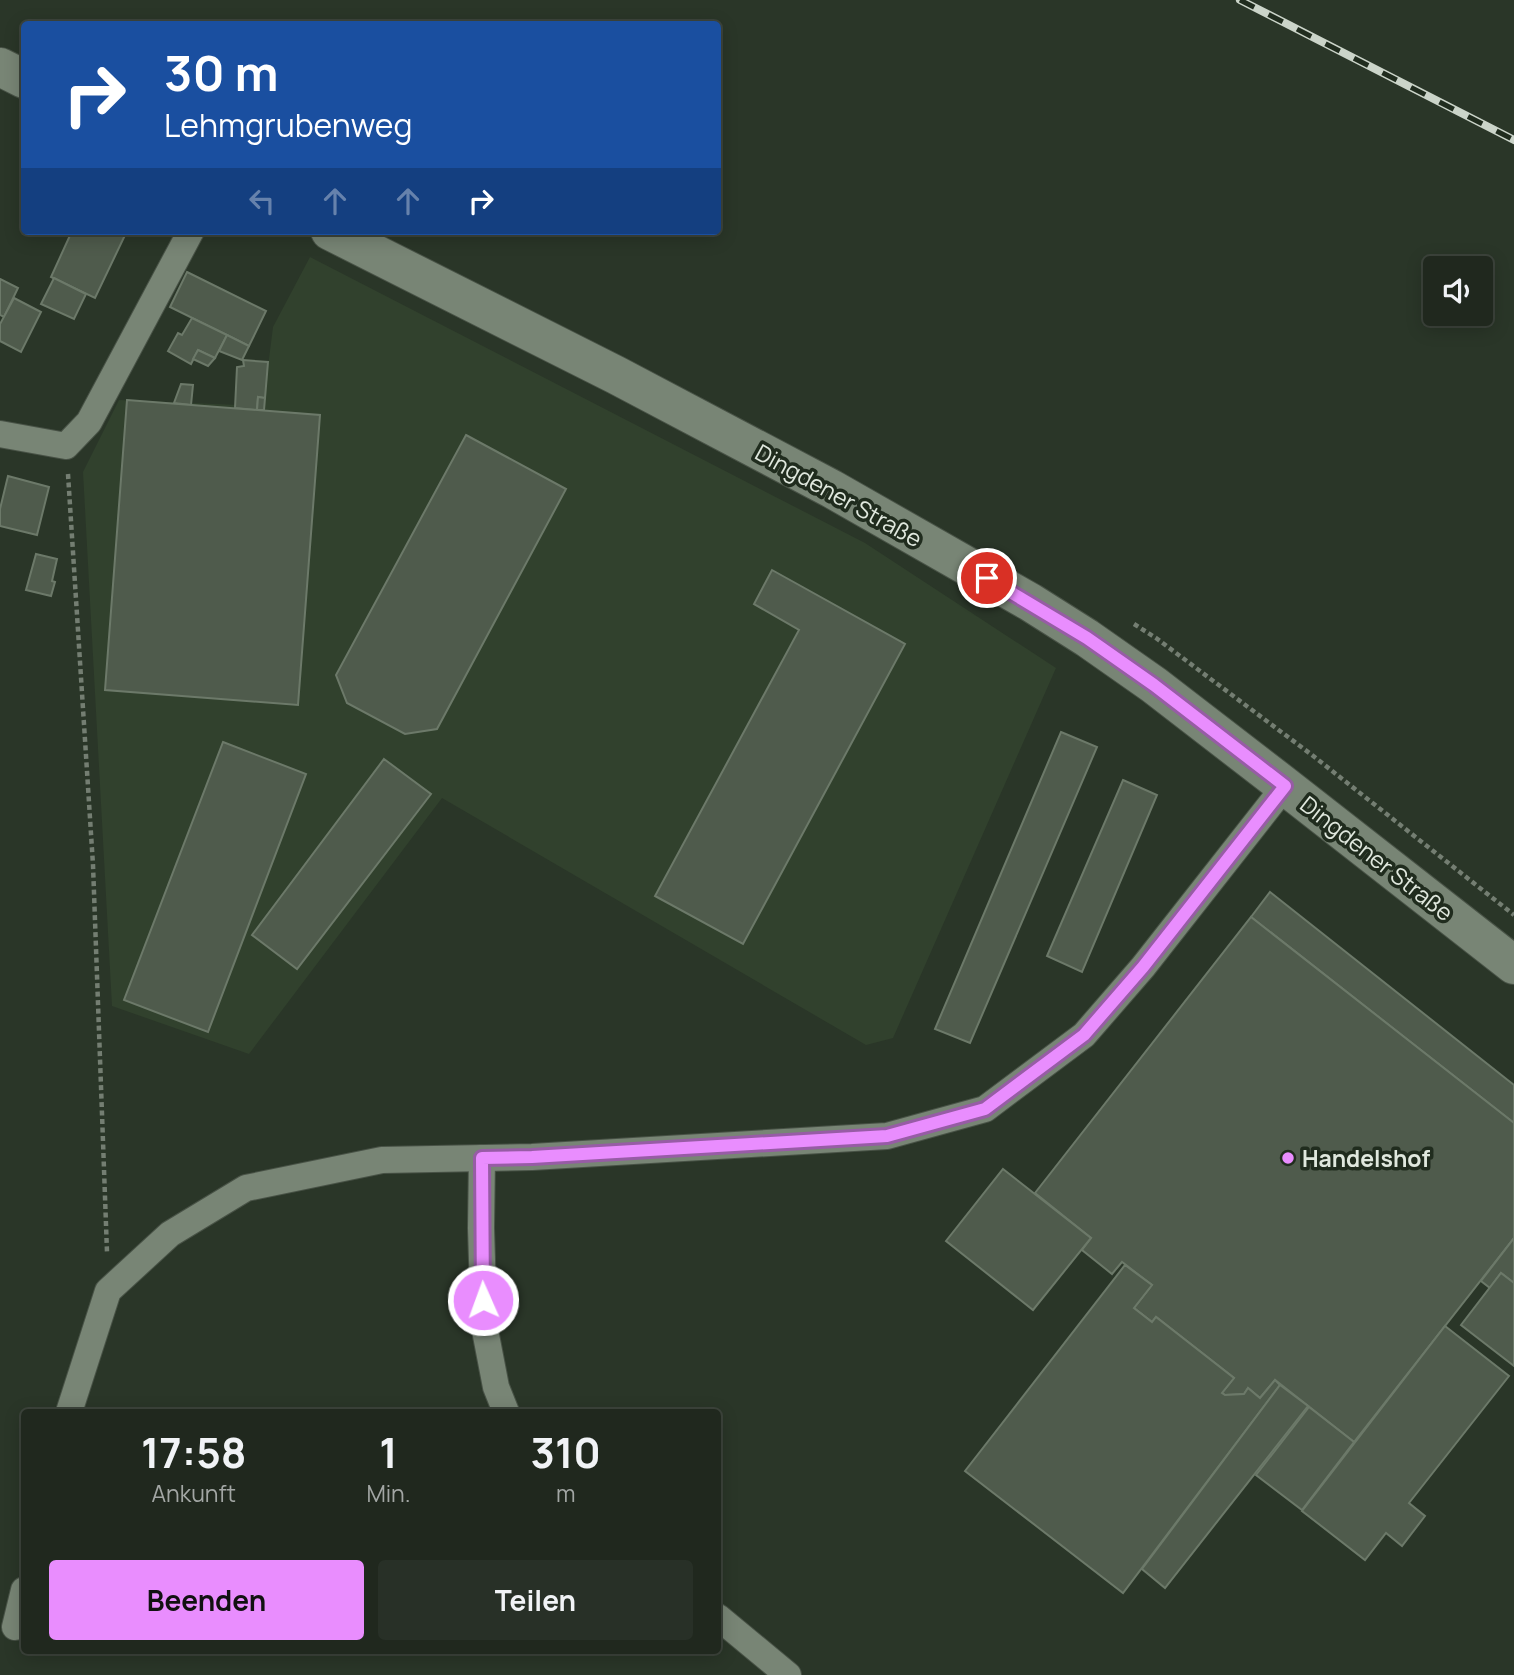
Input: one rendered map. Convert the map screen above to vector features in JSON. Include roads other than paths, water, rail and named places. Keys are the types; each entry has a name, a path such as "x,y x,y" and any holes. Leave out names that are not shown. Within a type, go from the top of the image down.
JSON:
{"main road":[{"path":"0,68 21,78"},
{"name":"Dingdener Straße","path":"338,235 615,375 832,489 1087,638 1143,677 1514,965"}],"street":[{"path":"0,434 66,446 89,422 189,235"},
{"path":"70,1409 108,1291 170,1234 246,1188 382,1160 545,1156 887,1136 985,1109 1084,1035 1143,967 1285,786"},
{"path":"482,1158 484,1325 496,1387 505,1409"},
{"path":"15,1628 21,1603"},
{"path":"721,1619 788,1675"}],"railway":[{"path":"1240,0 1514,140"}],"place":[{"name":"Handelshof","path":"1288,1158"}]}
